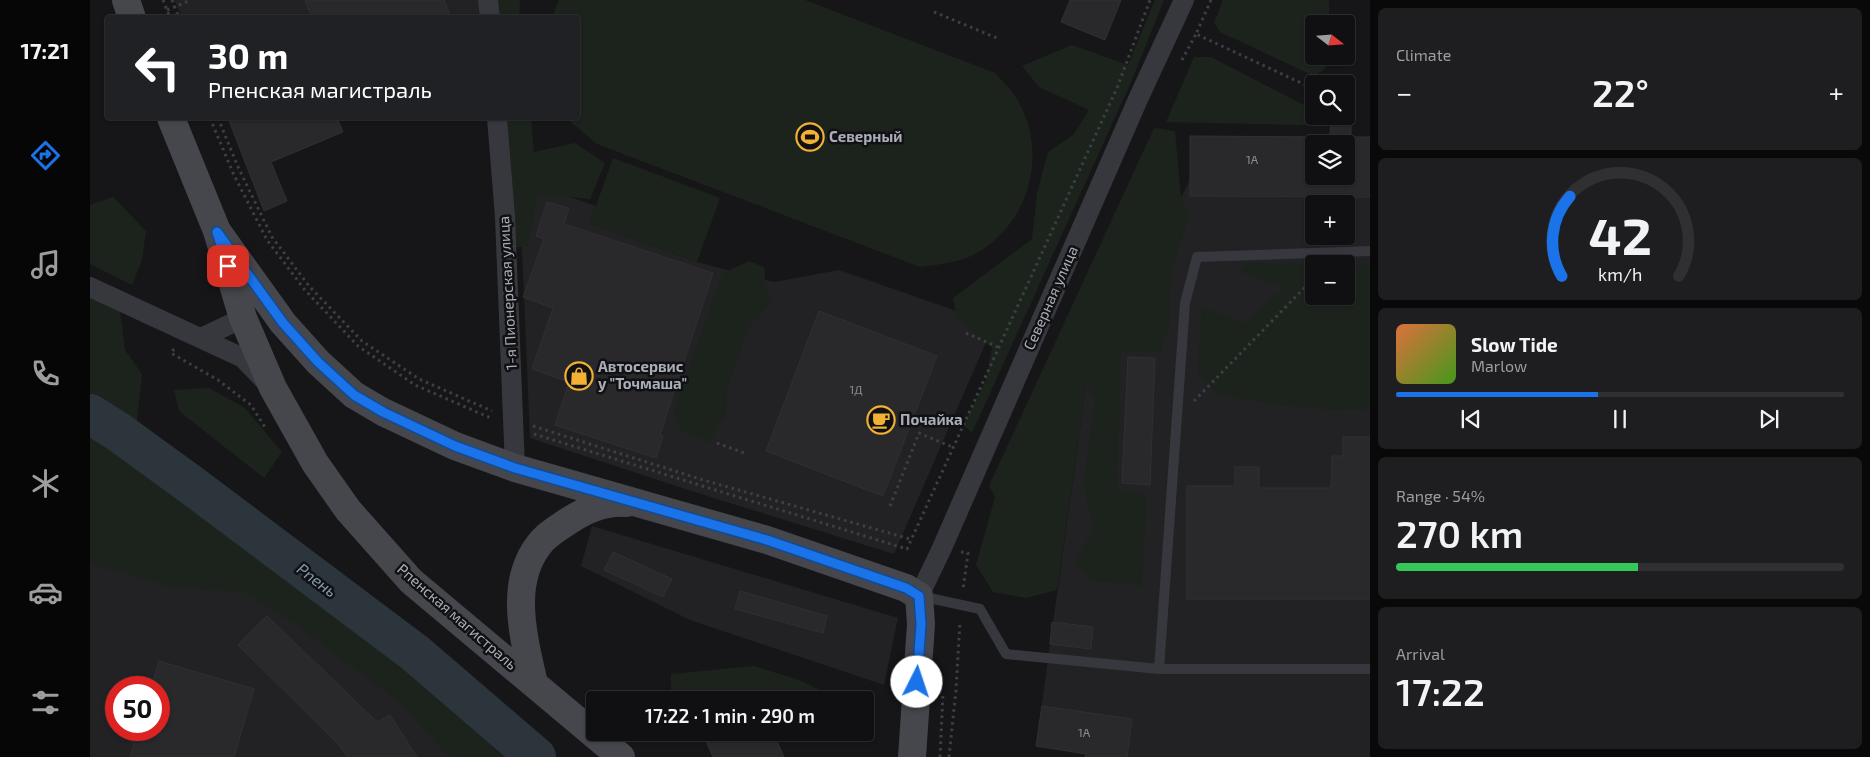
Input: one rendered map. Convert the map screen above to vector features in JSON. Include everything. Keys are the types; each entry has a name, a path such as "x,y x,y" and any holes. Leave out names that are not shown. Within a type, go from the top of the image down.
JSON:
{"main road":[{"path":"126,0 131,15"},
{"name":"Рпенская магистраль","path":"172,120 217,232 243,318 273,388 315,463 348,510 411,581 621,757"},
{"name":"Рпенская магистраль","path":"217,232 283,323 318,362 354,395 383,412 455,446 515,468 767,540 906,588 919,596"},
{"name":"Рпенская магистраль","path":"534,684 522,632 521,592 528,564 542,541 587,509 616,502 653,506"},
{"path":"912,757 921,624 919,596"}],"street":[{"path":"488,0 490,15"},
{"name":"Северная улица","path":"919,596 953,524 1139,97 1184,0"},
{"name":"1-я Пионерская улица","path":"497,120 505,217 515,468"},
{"path":"90,287 243,358 273,388"},
{"path":"201,338 243,318"}],"lane":[{"path":"1159,669 1185,303 1198,256 1370,252"},
{"path":"919,596 980,609 1006,654 1159,669 1370,669"}],"path":[{"path":"163,0 169,15"},
{"path":"172,0 178,15"},
{"path":"167,10 191,0"},
{"path":"211,120 233,173 267,240 304,289 358,346 415,385 514,427 907,549 1116,88 1150,0"},
{"path":"1211,0 1196,34 1305,85"},
{"path":"934,12 997,38"},
{"path":"1176,419 1305,287"},
{"path":"966,333 998,347"},
{"path":"890,506 918,433 952,447"},
{"path":"717,443 747,454"},
{"path":"957,551 968,553 962,597"},
{"path":"949,757 956,690 960,614"}],"shaded area":[{"path":"174,0 479,0 481,15 181,15"},
{"path":"498,0 520,0 519,15 499,15"},
{"name":"Северный","path":"559,0 805,0 995,73 1017,99 1026,118 1031,139 1030,180 1024,200 1014,218 1001,234 978,253 946,263 920,267 597,144 570,120 580,120 580,15 553,15"},
{"path":"1155,0 1164,0 1132,80 972,433 963,425 986,381 992,348 957,318 953,298 1032,239 1037,193 1048,152 1073,135 1089,110 1039,87 1022,66 1072,45 1128,65"},
{"path":"1223,0 1329,0 1329,15 1305,15 1305,65 1327,66 1316,75 1312,75 1220,32 1214,23"},
{"path":"1194,57 1211,57 1305,105 1305,125 1166,122"},
{"path":"504,120 531,120 534,152 575,143 605,163 590,199 537,194 528,247 510,247"},
{"path":"1331,125 1351,125 1351,135 1330,135"},
{"path":"1154,128 1175,131 1181,197 1189,216 1171,271 1170,323 1161,352 1121,351 1117,490 1147,495 1142,586 1091,582 1074,562 1093,529 1084,483 1095,399 1086,385 1057,590 1026,598 993,592 976,565 995,497 989,486"},
{"path":"1190,136 1305,137 1305,185 1355,185 1355,137 1370,137 1370,757 1085,757 1085,754 1036,746 1086,385 1190,180"},
{"path":"613,158 720,198 697,262 590,223"},
{"path":"519,179 596,206 590,223 697,262 774,282 839,270 994,324 894,554 688,490 530,438"},
{"path":"113,197 146,231 142,260 132,285 90,264 90,205"},
{"path":"749,261 764,267 766,284 772,302 748,328 727,389 727,413 709,442 682,431 673,413 723,273"},
{"path":"1246,263 1305,264 1305,305 1355,305 1355,264 1370,265 1370,409 1333,410 1279,405 1217,395 1197,375 1202,307 1244,323 1285,288 1238,271"},
{"path":"90,297 120,311 125,350 142,374 133,457 211,507 297,579 423,672 520,757 457,757 447,755 399,702 293,623 242,591 179,589 90,564"},
{"path":"209,388 245,408 282,452 264,478 179,411 174,390"},
{"path":"90,456 500,757 90,757"},
{"path":"592,526 898,618 884,685 690,620 581,566"},
{"path":"754,666 799,680 822,691 671,691 671,674"}],"building":[{"path":"305,0 444,0 450,15 311,15"},
{"path":"1070,0 1121,0 1105,40 1061,22"},
{"path":"229,120 338,120 343,132 271,162 287,201 264,211"},
{"path":"1331,125 1351,125 1351,135 1330,135"},
{"path":"1190,136 1305,137 1305,185 1355,185 1355,137 1370,137 1370,197 1355,197 1355,195 1190,196"},
{"path":"547,202 569,208 564,224 713,273 660,435 663,436 656,458 555,425 569,382 532,369 553,308 523,297 544,239 536,236"},
{"path":"819,311 937,356 883,496 766,451"},
{"path":"1128,357 1155,358 1150,485 1122,483"},
{"path":"1343,437 1370,437 1370,599 1187,599 1187,486 1235,486 1235,467 1259,467 1259,488 1331,488 1332,456 1343,456"},
{"path":"613,552 672,579 663,597 604,570"},
{"path":"740,591 827,616 823,633 735,609"},
{"path":"267,616 377,722 390,715 417,757 347,757 339,745 238,645"},
{"path":"1052,622 1093,627 1091,649 1050,644"},
{"path":"159,661 254,689 234,757 130,757 135,741 170,741 170,676 155,676"},
{"path":"1042,706 1132,719 1127,757 1085,757 1086,754 1036,746"},
{"path":"706,741 777,741 784,757 713,757"}],"waterway":[{"name":"Рпень","path":"90,414 117,431 190,484 415,653 536,757"}],"place":[{"name":"Северный","path":"810,137"},
{"name":"Автосервис у \"Точмаша\"","path":"579,376"},
{"name":"Почайка","path":"881,420"}],"route":[{"path":"228,266 217,232 283,323 318,362 354,395 401,421 455,446 515,468 767,540 906,588 919,596 921,624 917,682"}]}
